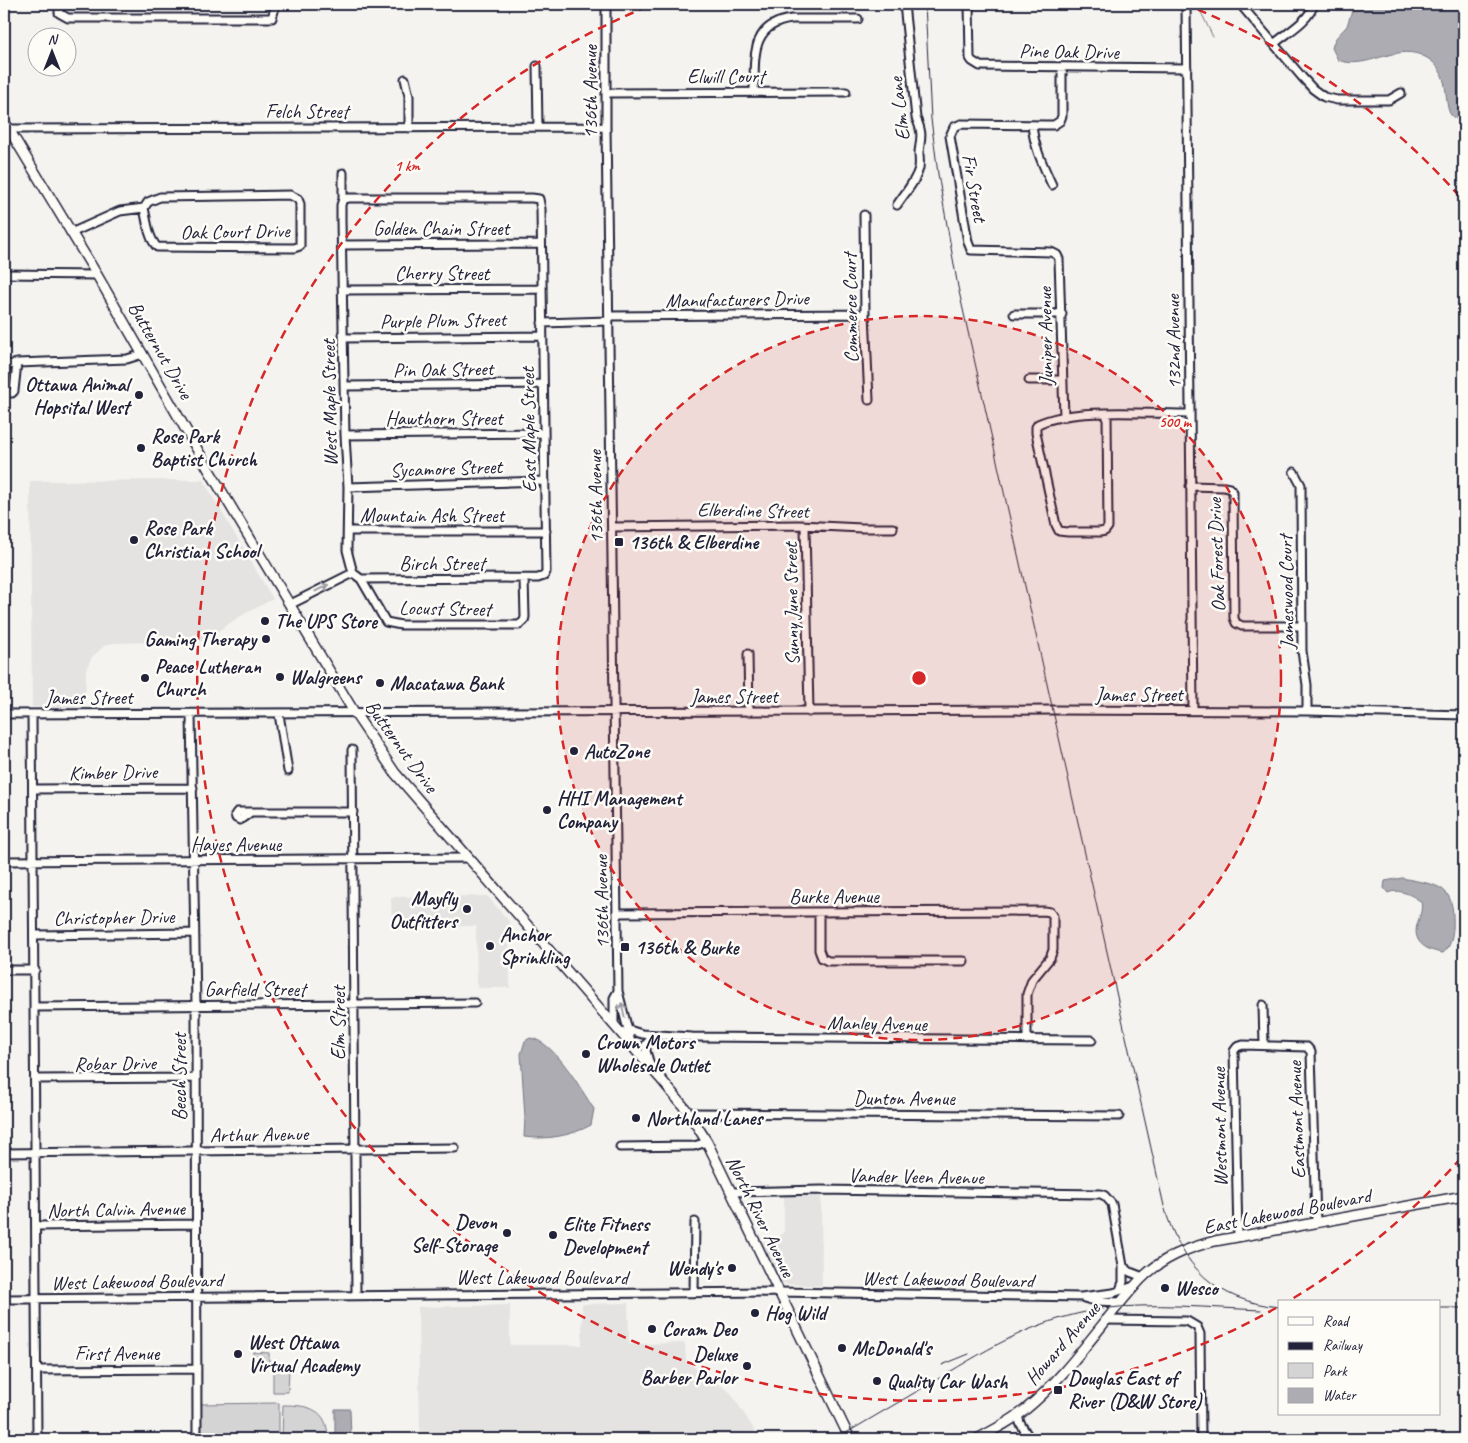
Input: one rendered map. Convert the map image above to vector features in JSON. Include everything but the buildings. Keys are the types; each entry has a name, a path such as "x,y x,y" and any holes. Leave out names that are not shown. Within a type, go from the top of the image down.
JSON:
{"main road":[{"name":"Butternut Drive","path":"6,125 97,275 209,470 354,712 395,773 614,1025"},
{"name":"North River Avenue","path":"614,1025 689,1113 706,1142 850,1439"},
{"name":"East Lakewood Boulevard","path":"1128,1289 1161,1263 1182,1251 1202,1244 1464,1196"},
{"name":"Howard Avenue","path":"977,1439 1018,1415 1049,1387 1121,1302 1128,1289"}],"street":[{"path":"59,4 59,13 64,17 272,18 276,4"},
{"name":"136th Avenue","path":"606,4 618,991 632,1046"},
{"name":"Elm Lane","path":"897,205 915,179 920,167 919,153 922,136 921,128 916,118 904,4"},
{"name":"Pine Oak Drive","path":"969,4 970,58 980,66 1186,68"},
{"name":"132nd Avenue","path":"1186,4 1193,710"},
{"path":"1240,4 1302,77 1324,97 1337,100 1388,100 1401,94"},
{"path":"1275,43 1297,26 1307,16 1314,4"},
{"path":"754,92 756,49 760,37 771,26 792,19 858,19"},
{"path":"537,66 538,127"},
{"path":"1052,185 1035,145 1032,125 1054,124 1060,121 1062,116 1062,67"},
{"path":"405,79 410,96 409,128"},
{"name":"Elwill Court","path":"606,93 846,92"},
{"name":"Fir Street","path":"1032,125 961,124 952,130 950,136 958,189 971,250 1050,252 1057,255"},
{"name":"Felch Street","path":"6,125 409,128 606,127"},
{"name":"West Maple Street","path":"343,173 344,199 341,205 345,435 348,487 347,550 354,572 361,579 386,622"},
{"name":"Oak Court Drive","path":"71,233 120,211 144,208 148,202 160,197 294,196 300,204 300,246 294,248 157,247 150,235 144,208"},
{"name":"East Maple Street","path":"344,199 539,199 541,209 546,572 544,576 538,578 524,579"},
{"name":"Commerce Court","path":"864,215 864,314 869,400"},
{"name":"Golden Chain Street","path":"342,245 540,244"},
{"name":"Juniper Avenue","path":"1057,255 1061,264 1064,417"},
{"path":"4,274 97,275"},
{"name":"Cherry Street","path":"343,290 541,289"},
{"name":"Manufacturers Drive","path":"542,322 864,314"},
{"path":"1014,314 1062,314"},
{"name":"Purple Plum Street","path":"344,338 542,336"},
{"path":"4,370 8,364 16,363 127,359 143,354"},
{"path":"4,388 7,393 14,391 16,363"},
{"path":"1029,380 1062,380"},
{"name":"Pin Oak Street","path":"345,386 543,384"},
{"path":"1107,414 1108,527 1105,531 1060,531 1056,525 1036,427 1038,424 1085,414 1107,414 1190,414"},
{"name":"Hawthorn Street","path":"345,435 544,433"},
{"name":"Jameswood Court","path":"1294,472 1300,486 1302,650 1307,685 1307,712"},
{"name":"Sycamore Street","path":"348,487 545,481"},
{"name":"Oak Forest Drive","path":"1190,486 1224,487 1229,488 1233,492 1234,618 1236,623 1242,626 1302,626"},
{"name":"Elberdine Street","path":"612,526 893,528"},
{"name":"Sunny June Street","path":"805,526 809,712"},
{"name":"Mountain Ash Street","path":"348,531 546,531"},
{"path":"291,604 354,572"},
{"name":"Birch Street","path":"361,579 524,579"},
{"name":"Locust Street","path":"386,622 401,624 519,625 524,621 526,603 524,579"},
{"path":"748,654 749,712"},
{"name":"James Street","path":"4,714 1193,710 1464,715"},
{"path":"32,714 37,1439"},
{"name":"Beech Street","path":"191,714 196,1005 197,1439"},
{"path":"279,714 288,771"},
{"name":"Elm Street","path":"352,750 356,1295"},
{"name":"Kimber Drive","path":"33,789 193,788"},
{"path":"251,812 353,812"},
{"name":"Hayes Avenue","path":"4,861 468,858"},
{"path":"819,912 819,950 822,958 828,961 964,961"},
{"name":"Burke Avenue","path":"617,913 1050,912 1053,916 1053,950 1050,958 1032,980 1027,994 1027,1040"},
{"name":"Christopher Drive","path":"35,934 194,933"},
{"path":"4,970 34,970"},
{"name":"136th Avenue","path":"614,1025 614,998 618,991"},
{"name":"Garfield Street","path":"34,1006 475,1003"},
{"path":"1263,1005 1264,1045"},
{"name":"Manley Avenue","path":"629,1030 661,1036 1092,1040"},
{"path":"651,1068 646,1044 651,1039 661,1036"},
{"name":"Westmont Avenue","path":"1238,1237 1234,1051 1237,1047 1243,1045 1264,1045"},
{"name":"Eastmont Avenue","path":"1264,1045 1307,1046 1312,1052 1316,1223"},
{"name":"Robar Drive","path":"35,1079 195,1078"},
{"name":"Dunton Avenue","path":"689,1113 1119,1116"},
{"path":"620,1147 694,1146 706,1142"},
{"name":"Arthur Avenue","path":"4,1153 455,1148"},
{"name":"Vander Veen Avenue","path":"731,1192 821,1190 1101,1194 1112,1204 1123,1266"},
{"path":"694,1292 695,1222"},
{"name":"North Calvin Avenue","path":"37,1226 196,1224"},
{"path":"1123,1266 1130,1272 1143,1277"},
{"path":"1123,1266 1123,1282 1128,1289"},
{"name":"West Lakewood Boulevard","path":"4,1300 197,1296 694,1292 1081,1297 1128,1289"},
{"name":"West Lakewood Boulevard","path":"1081,1297 1094,1301 1121,1302"},
{"path":"1105,1320 1188,1321 1196,1328 1200,1334 1201,1439"},
{"name":"First Avenue","path":"37,1370 197,1369"},
{"path":"1018,1415 1020,1423 1030,1439"}],"shaded area":[{"name":"Rose Park Christian School","path":"203,480 273,599 239,617 203,641 113,643 104,646 92,657 86,670 85,707 32,707 30,481"},
{"path":"487,896 509,921 510,988 477,988 476,926 392,927 391,897"},
{"path":"784,1196 821,1196 822,1286 780,1282 761,1241 773,1241 784,1232"},
{"path":"628,1303 629,1344 685,1343 686,1361 731,1393 755,1431 742,1439 420,1439 418,1307 510,1305 510,1345 582,1345 582,1304"}],"green space":[{"path":"253,1352 269,1353 269,1364 253,1362"},
{"path":"273,1370 289,1370 288,1392 273,1392"},
{"path":"279,1403 279,1439 200,1439 199,1404"},
{"path":"283,1405 309,1408 321,1415 325,1421 328,1439 282,1439"}],"water":[{"path":"1354,4 1464,4 1464,121 1453,117 1449,112 1443,78 1439,69 1432,61 1421,55 1400,53 1359,62 1338,60 1332,48 1335,39 1347,26"},
{"path":"1402,878 1435,885 1442,889 1451,902 1453,913 1452,938 1446,951 1443,953 1422,945 1417,937 1416,931 1421,911 1421,902 1405,893 1396,891 1388,893 1384,888 1385,881"},
{"path":"530,1038 539,1041 549,1048 575,1079 594,1109 591,1125 559,1136 524,1137 525,1118 521,1054 525,1041"},
{"path":"335,1409 350,1409 351,1439 335,1439"}],"waterway":[{"path":"1197,4 1213,37"}],"railway":[{"path":"925,4 931,119 938,174 958,287 1164,1206 1180,1246 1191,1263 1204,1277 1219,1288 1237,1297 1278,1307"},
{"path":"836,1439 978,1355 1016,1335 1056,1320 1101,1309 1140,1306 1261,1310"},
{"path":"1440,1308 1464,1308"},
{"path":"942,1365 969,1354"}],"place":[{"name":"Ottawa Animal Hopsital West","path":"139,395"},
{"name":"Rose Park Baptist Church","path":"141,448"},
{"name":"Rose Park Christian School","path":"134,540"},
{"name":"136th & Elberdine","path":"619,542"},
{"name":"The UPS Store","path":"265,621"},
{"name":"Gaming Therapy","path":"266,639"},
{"name":"Walgreens","path":"280,677"},
{"name":"Peace Lutheran Church","path":"145,678"},
{"name":"Macatawa Bank","path":"380,683"},
{"name":"AutoZone","path":"574,751"},
{"name":"HHI Management Company","path":"547,810"},
{"name":"Mayfly Outfitters","path":"467,909"},
{"name":"Anchor Sprinkling","path":"490,946"},
{"name":"136th & Burke","path":"625,947"},
{"name":"Crown Motors Wholesale Outlet","path":"586,1054"},
{"name":"Northland Lanes","path":"636,1118"},
{"name":"Devon Self-Storage","path":"507,1233"},
{"name":"Elite Fitness Development","path":"553,1235"},
{"name":"Wendy's","path":"732,1268"},
{"name":"Wesco","path":"1165,1288"},
{"name":"Hog Wild","path":"755,1313"},
{"name":"Coram Deo","path":"652,1329"},
{"name":"McDonald's","path":"842,1348"},
{"name":"West Ottawa Virtual Academy","path":"238,1354"},
{"name":"Deluxe Barber Parlor","path":"747,1366"},
{"name":"Quality Car Wash","path":"877,1381"},
{"name":"Douglas East of River (D&W Store)","path":"1058,1390"}]}
